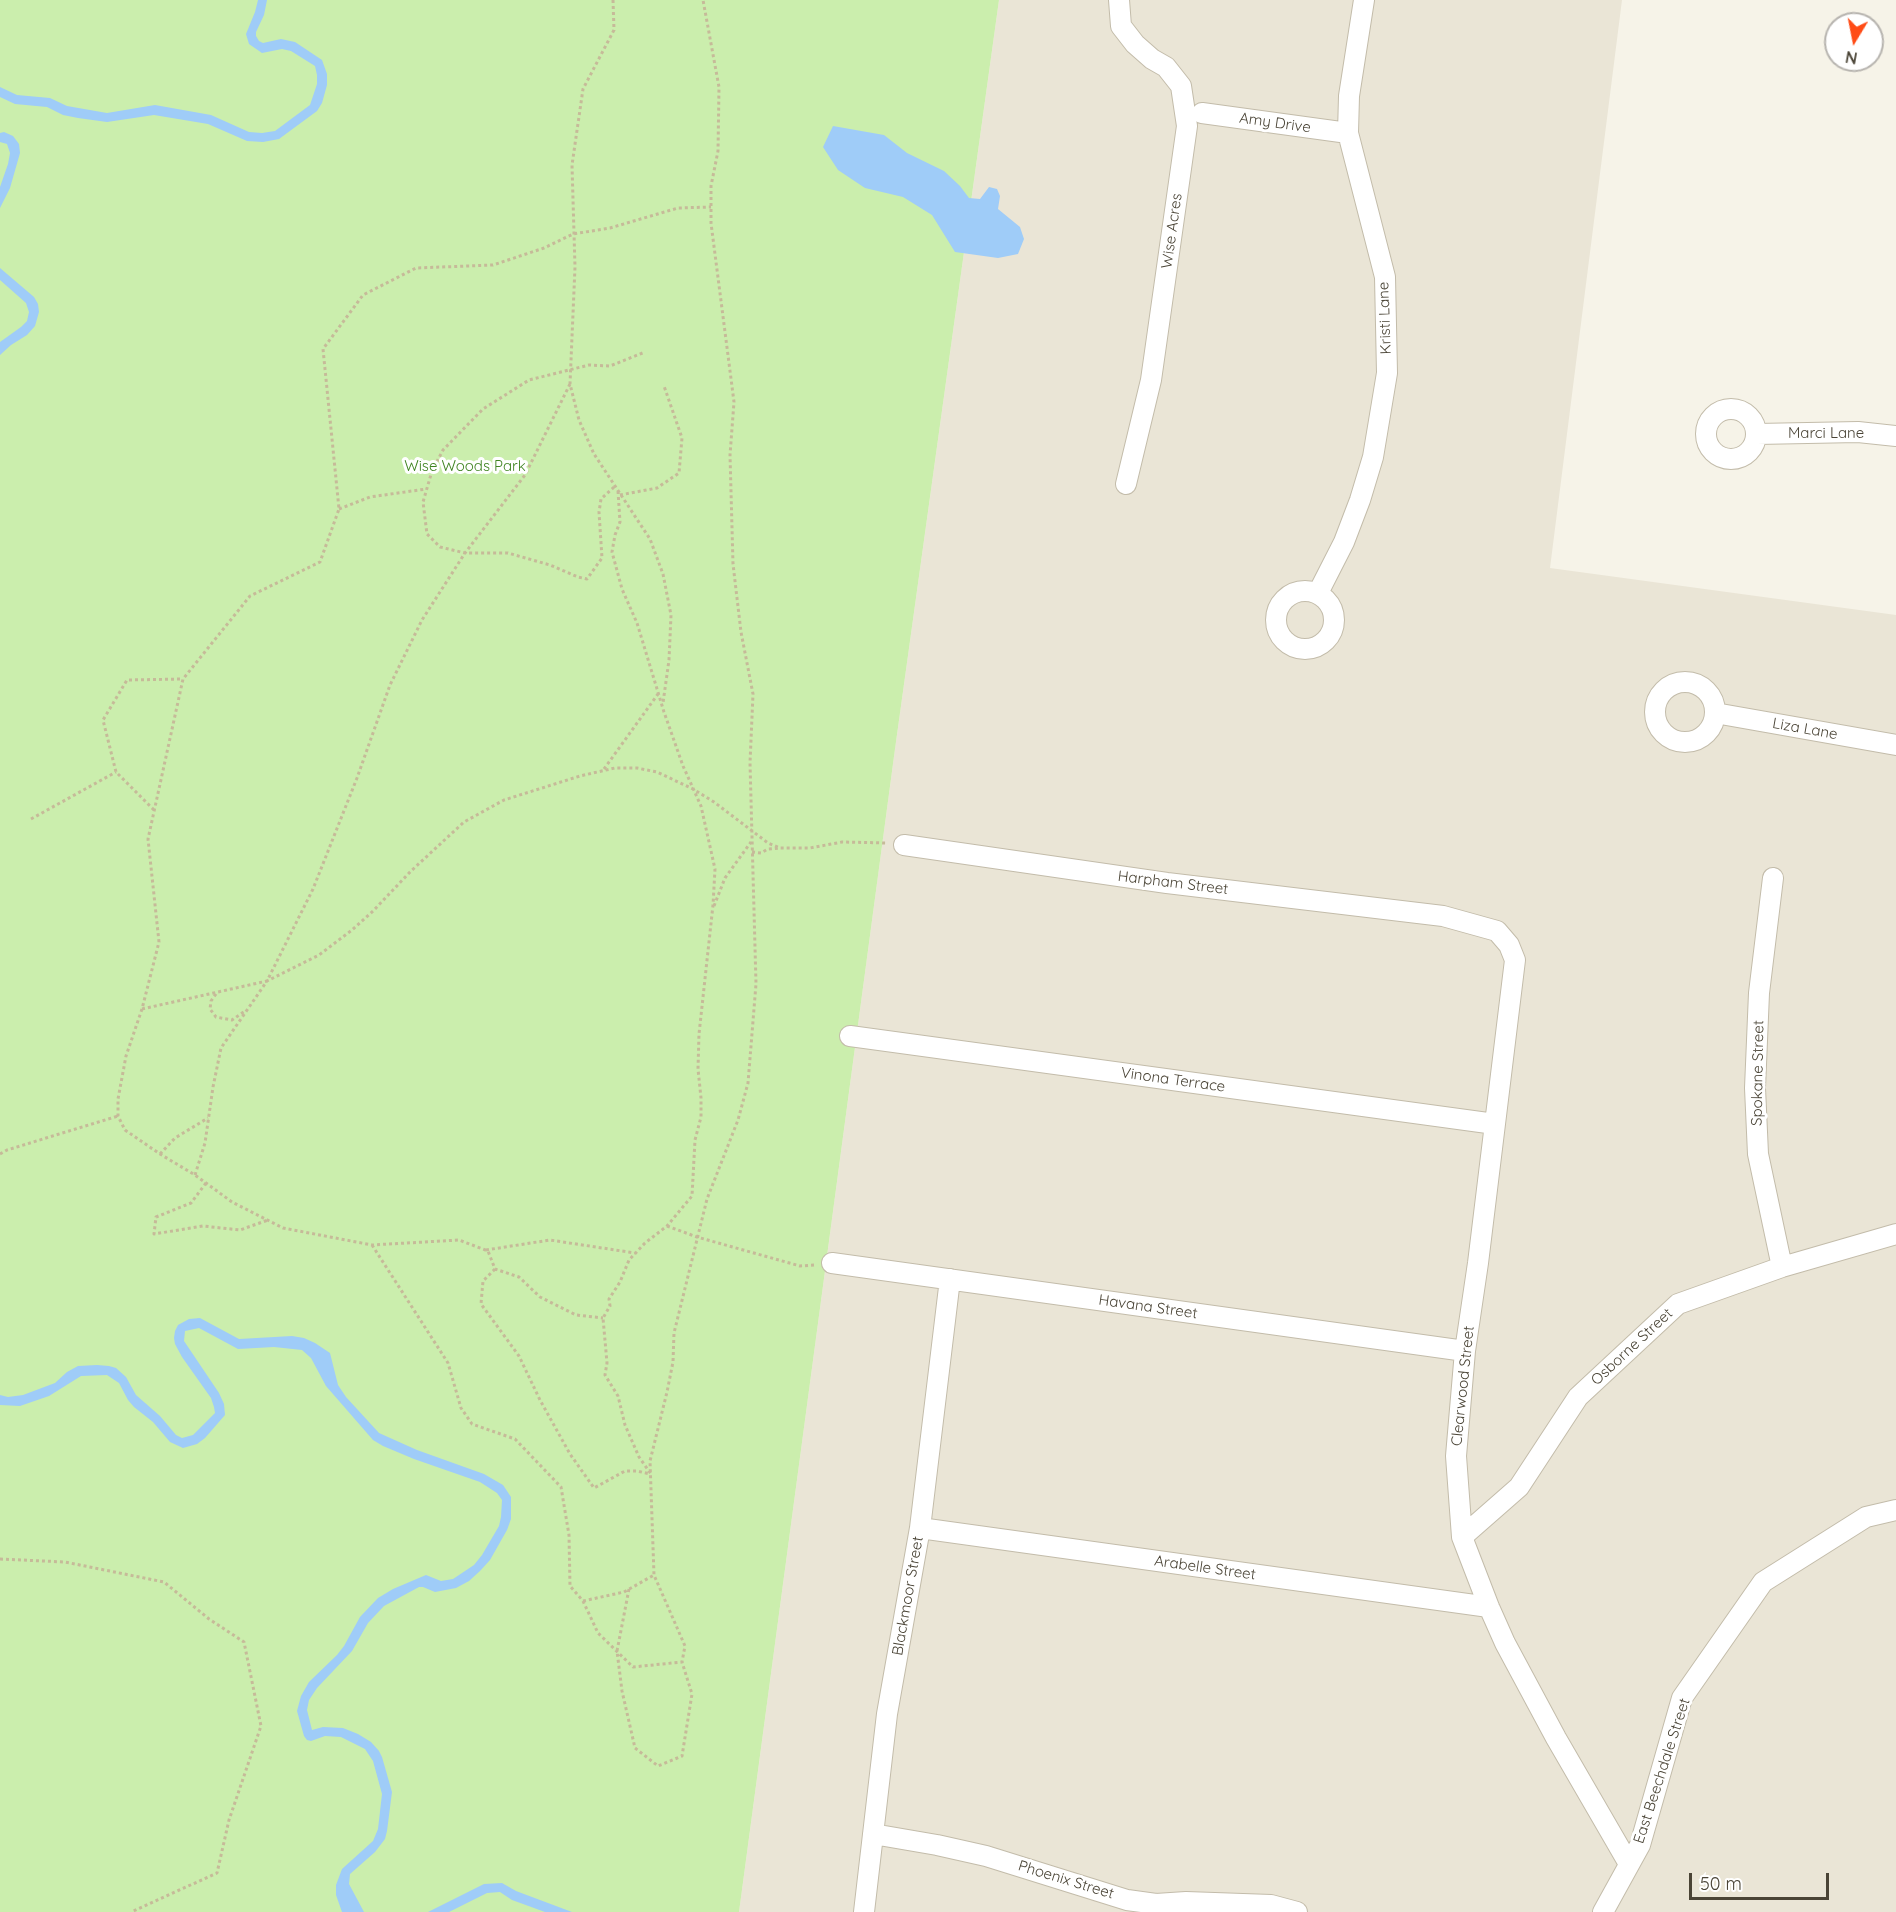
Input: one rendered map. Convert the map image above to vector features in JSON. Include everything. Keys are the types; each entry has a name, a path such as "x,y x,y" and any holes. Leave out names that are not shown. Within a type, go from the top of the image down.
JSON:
{"street":[{"name":"Wise Acres","path":"1119,0 1121,26 1135,44 1152,59 1166,67 1181,86 1186,126 1151,380 1126,484"},
{"name":"Kristi Lane","path":"1318,593 1344,542 1360,500 1373,457 1387,373 1385,277 1348,133 1349,96 1364,0"},
{"name":"Amy Drive","path":"1202,113 1348,133"},
{"name":"Marci Lane","path":"1757,434 1858,432 1896,436"},
{"name":"Liza Lane","path":"1714,713 1896,745"},
{"name":"Harpham Street","path":"904,845 1167,883 1443,916"},
{"name":"Spokane Street","path":"1773,878 1759,993 1755,1088 1758,1154 1782,1267"},
{"name":"Clearwood Street","path":"1443,916 1497,931 1509,945 1515,960 1465,1351 1456,1456 1462,1537 1489,1608 1506,1643 1556,1738 1629,1864"},
{"name":"Vinona Terrace","path":"850,1036 1495,1124"},
{"name":"Osborne Street","path":"1462,1537 1519,1487 1578,1397 1678,1304 1782,1267 1896,1234"},
{"name":"Havana Street","path":"832,1263 1465,1351"},
{"name":"Blackmoor Street","path":"864,1912 888,1714 920,1528 950,1279"},
{"name":"East Beechdale Street","path":"1604,1912 1640,1845 1682,1698 1763,1582 1866,1517 1896,1510"},
{"name":"Arabelle Street","path":"920,1528 1489,1608"},
{"name":"Phoenix Street","path":"873,1834 986,1856 1127,1900 1156,1904 1186,1902 1271,1905 1297,1912"}],"path":[{"path":"613,0 614,30 583,89 572,165 574,267 570,384 579,420 594,454 650,539 663,574 671,615 669,660 662,705"},
{"path":"629,1589 617,1651 622,1690 635,1748 658,1766 682,1756 692,1694 682,1662 685,1646 654,1575 650,1461 673,1362 674,1333 697,1237 707,1199 738,1120 748,1083 756,984 750,763 753,694 741,632 733,564 730,455 734,402 716,270 711,207 711,186 718,151 719,87 703,0"},
{"path":"635,1254 550,1240 486,1250 459,1240 372,1245 283,1228 232,1202 125,1130 118,1116 118,1099 126,1056 142,1009 159,942 148,839 183,679 250,596 320,562 339,509 323,349 363,295 416,268 493,265 544,248 573,234 610,228 678,208 711,207"},
{"path":"615,486 601,499 599,512 602,558 587,579 578,578 550,565 508,553 465,553 440,547 426,534 423,502 432,471 443,450 483,409 529,380 589,365 610,366 645,352"},
{"path":"195,1175 205,1143 221,1048 267,981 312,889 357,778 390,685 422,620 465,553 525,475 570,384"},
{"path":"619,493 657,488 679,472 682,438 664,386"},
{"path":"339,509 370,497 426,489"},
{"path":"619,493 620,522 612,552 622,589 637,623 662,705 701,806 715,868 699,1034 698,1069 701,1117 695,1140 692,1196 667,1226 629,1260 620,1282 609,1299 610,1306 603,1318 607,1363 605,1375 618,1396 625,1425 639,1457 651,1474"},
{"path":"154,810 116,772 103,720 127,680 183,679"},
{"path":"603,771 659,694"},
{"path":"142,1009 267,981 319,955 372,912 411,871 464,822 504,800 548,785 603,771 615,768 637,768 657,772 693,789 768,843 780,848"},
{"path":"31,819 116,772"},
{"path":"712,910 725,878 752,841"},
{"path":"752,852 761,853 768,849 780,848 810,848 842,842 904,845"},
{"path":"217,992 211,1001 210,1009 216,1017 232,1020 251,1006"},
{"path":"0,1152 118,1116"},
{"path":"160,1154 175,1138 208,1118"},
{"path":"206,1183 191,1203 156,1217 154,1234 203,1226 240,1230 268,1220"},
{"path":"667,1226 697,1237 800,1266 832,1263"},
{"path":"372,1245 448,1363 461,1408 472,1424 515,1438 561,1487 569,1535 570,1586 583,1601 598,1632 633,1667 682,1662"},
{"path":"486,1250 495,1269"},
{"path":"495,1269 483,1281 481,1304 519,1356 570,1454 594,1488 625,1471 651,1474"},
{"path":"495,1269 519,1277 540,1297 576,1315 603,1318"},
{"path":"0,1559 65,1562 164,1582 209,1619 243,1642 261,1726 229,1820 216,1873 131,1912"},
{"path":"583,1601 629,1589 654,1575"}],"shaded area":[{"path":"999,0 1622,0 1550,568 1896,615 1896,1912 739,1912 895,749"}],"green space":[{"name":"Wise Woods Park","path":"0,0 999,0 895,749 739,1912 0,1912"}],"water":[{"path":"258,0 267,0 264,15 256,32 259,41 263,43 281,39 295,42 322,60 327,74 327,85 317,111 279,139 263,142 247,141 208,124 154,115 107,122 78,118 63,115 47,107 15,104 0,97 0,87 17,95 50,98 67,106 107,113 155,105 211,115 249,132 275,131 310,105 317,84 317,75 315,66 291,51 282,49 262,53 249,44 246,34"},
{"path":"833,126 884,135 907,153 944,171 969,198 980,199 989,187 997,189 1000,196 998,209 1020,227 1024,239 1018,254 998,258 955,252 932,215 903,197 865,188 838,170 823,147"},
{"path":"4,132 13,136 19,144 20,153 10,188 0,208 0,187 10,153 7,144 0,142 0,133"},
{"path":"0,268 34,297 39,312 35,326 27,335 0,355 0,342 27,321 29,312 26,303 0,280"},
{"path":"200,1318 239,1339 292,1336 315,1343 330,1353 338,1385 379,1433 417,1450 484,1474 503,1485 511,1497 511,1519 507,1530 490,1560 480,1571 469,1581 456,1588 435,1592 419,1587 384,1606 368,1623 352,1651 317,1688 309,1700 307,1710 312,1730 323,1727 343,1728 371,1742 382,1757 392,1792 385,1839 375,1852 350,1874 349,1884 364,1912 342,1912 336,1895 336,1885 342,1869 373,1841 378,1829 382,1794 373,1761 365,1749 341,1737 325,1736 311,1741 307,1740 297,1711 301,1696 309,1682 337,1655 360,1617 378,1598 426,1575 441,1581 453,1579 474,1565 499,1526 502,1500 497,1493 480,1482 414,1459 373,1440 326,1386 311,1358 302,1350 274,1347 238,1349 199,1328 185,1331 184,1341 219,1393 224,1404 225,1415 197,1444 183,1448 170,1442 153,1422 134,1407 119,1383 107,1375 81,1376 49,1396 20,1406 0,1405 0,1395 8,1397 23,1395 55,1383 78,1366 109,1366 116,1368 126,1377 136,1395 160,1416 176,1435 182,1438 193,1435 215,1413 214,1407 211,1398 182,1357 174,1338 178,1325 189,1319"},
{"path":"502,1883 516,1891 572,1912 545,1912 512,1900 500,1892 487,1893 449,1912 428,1912 484,1884"}]}
